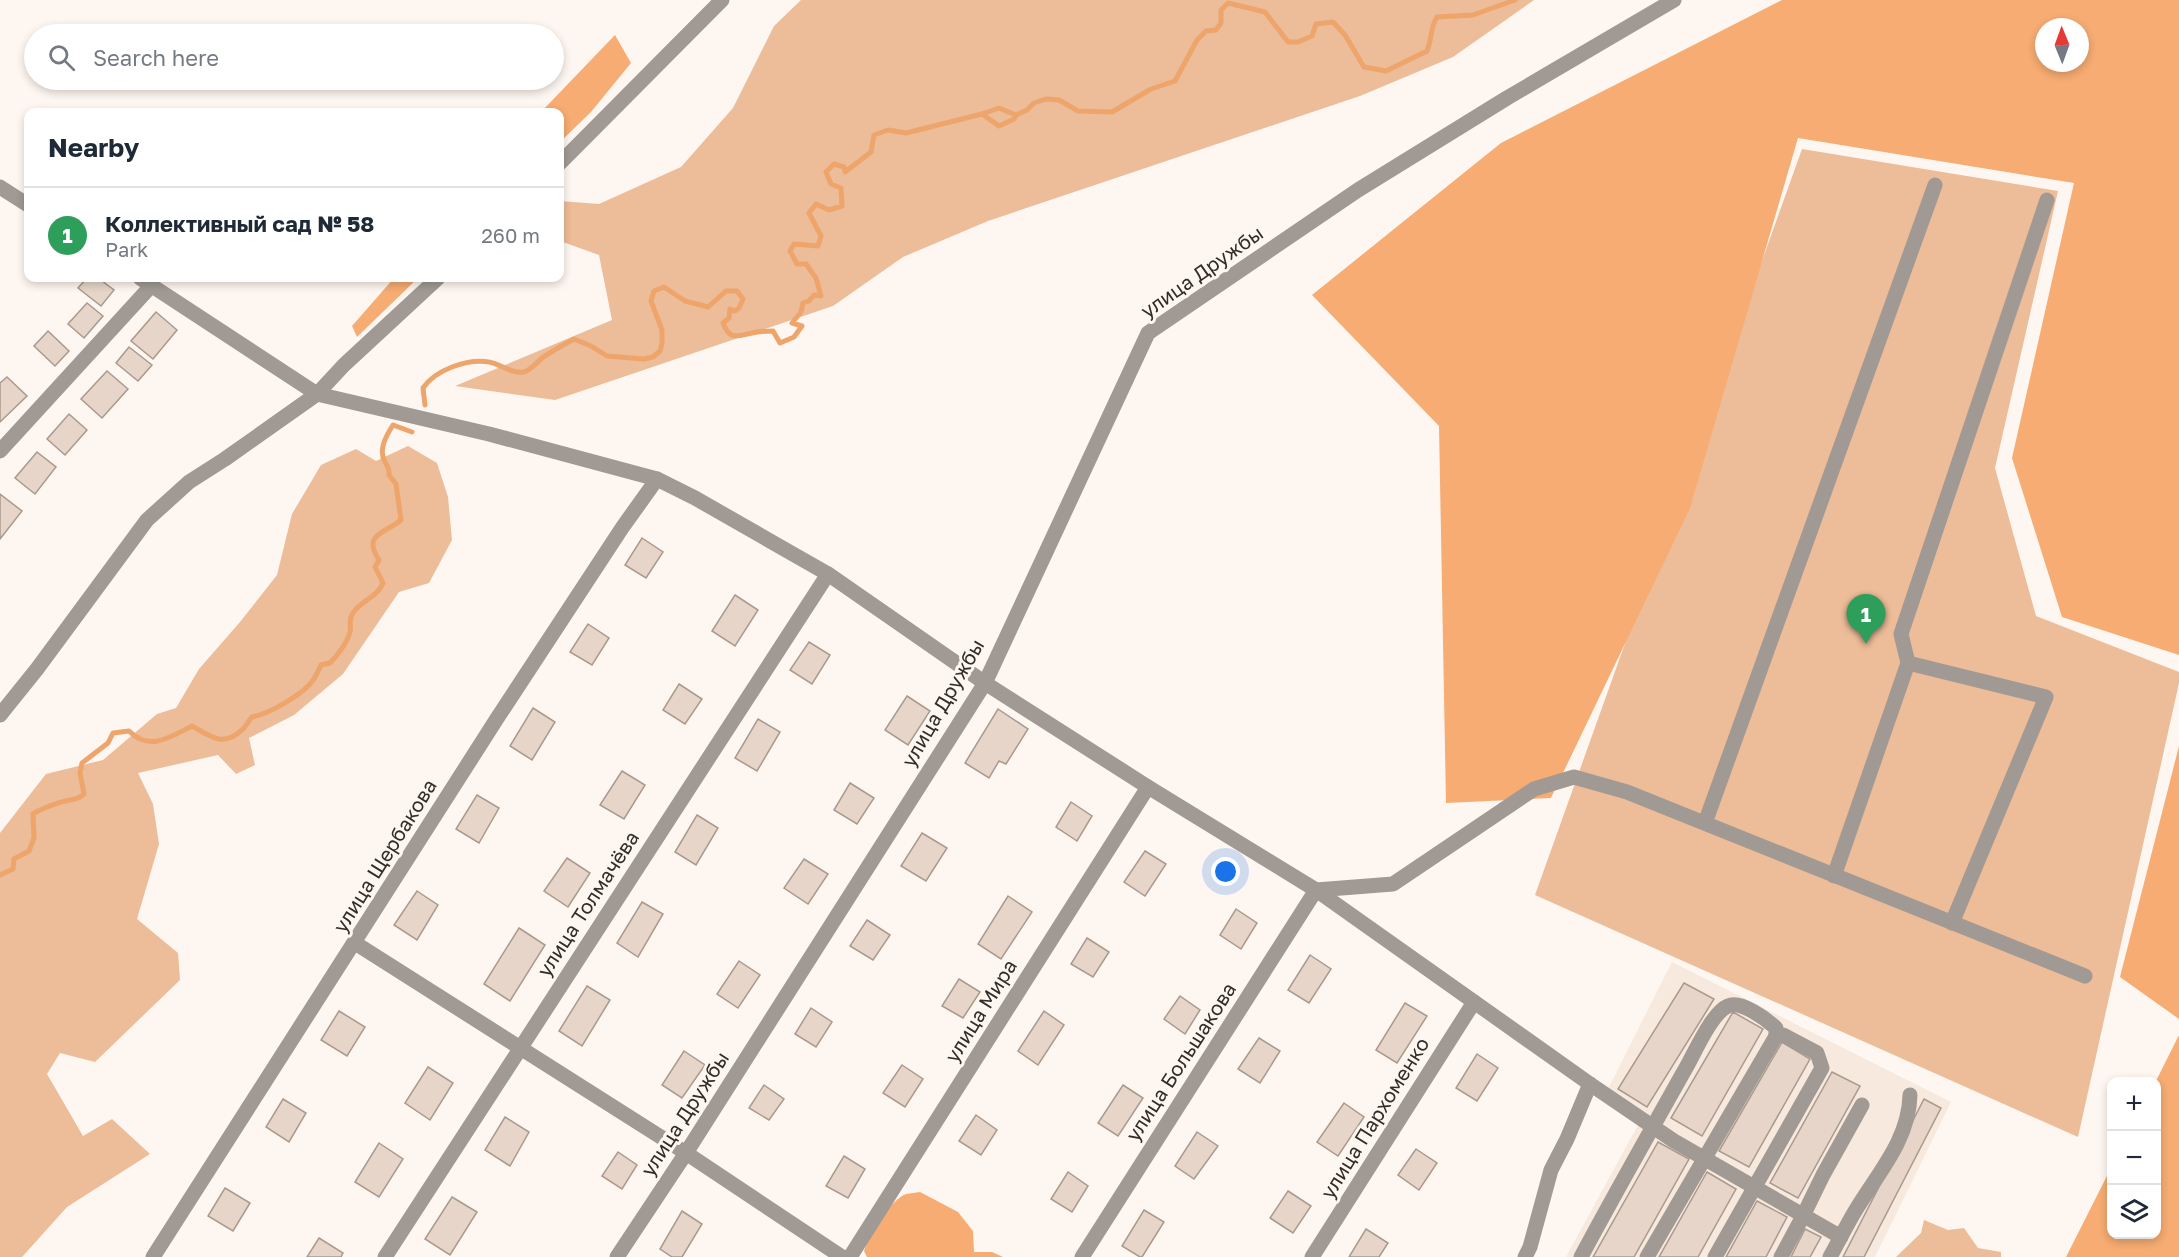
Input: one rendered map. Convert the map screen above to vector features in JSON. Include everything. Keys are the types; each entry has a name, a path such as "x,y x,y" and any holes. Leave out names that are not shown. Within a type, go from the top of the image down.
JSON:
{"street":[{"path":"564,159 722,0"},
{"name":"улица Дружбы","path":"617,1257 686,1153 985,682 1148,333 1358,190 1507,98 1674,0"},
{"path":"1705,823 1935,185"},
{"path":"0,187 24,202"},
{"path":"1834,876 1908,663 1901,634 2047,200"},
{"path":"0,451 145,282"},
{"path":"148,282 317,394 489,434 657,479 695,498 828,574 985,682 1148,787 1316,890 1652,1126 1754,1188 1841,1237"},
{"path":"0,715 37,669 147,520 189,482 317,394 344,365 434,282"},
{"name":"улица Щербакова","path":"153,1257 571,605 657,479"},
{"name":"улица Толмачёва","path":"385,1257 828,574"},
{"path":"1908,663 2046,697 1952,923"},
{"path":"1316,890 1393,884 1534,789 1574,777 1627,792 2085,976"},
{"name":"улица Мира","path":"850,1257 1148,787"},
{"name":"улица Большакова","path":"1082,1257 1316,890"},
{"path":"355,943 686,1153 842,1257"},
{"name":"улица Пархоменко","path":"1312,1257 1474,1002"},
{"path":"1581,1257 1652,1126 1722,1009 1731,1004 1741,1005 1776,1028 1776,1036 1647,1257"},
{"path":"1715,1257 1822,1068 1817,1053 1783,1035 1776,1036"},
{"path":"1525,1257 1551,1170 1590,1084"},
{"path":"1830,1257 1857,1208 1892,1156 1905,1128 1910,1095"},
{"path":"1781,1257 1822,1175 1862,1105"}],"shaded area":[{"path":"801,0 1534,0 1453,57 1360,96 988,221 903,257 833,306 555,400 455,386 612,320 599,255 564,242 564,201 599,204 681,167 733,108 774,26"},
{"path":"1782,0 2179,0 2179,655 2062,617 2012,458 2074,183 1798,138 1690,508 1551,798 1446,803 1439,426 1312,295 1501,143"},
{"path":"615,35 631,63 591,112 564,138 564,108 545,108"},
{"path":"1802,149 2058,191 1995,468 2036,616 2179,672 2179,683 2078,1137 1535,895"},
{"path":"390,282 414,282 357,337 352,326"},
{"path":"408,446 437,463 448,497 452,540 429,583 399,592 343,674 294,715 249,738 255,765 236,774 218,755 138,773 153,804 159,844 137,919 178,953 180,980 95,1062 60,1053 47,1074 83,1136 112,1119 150,1154 67,1207 22,1257 0,1257 0,833 46,774 103,760 157,714 176,708 199,669 277,575 292,514 321,465 356,449 376,461"},
{"path":"2179,746 2179,1019 2120,977"},
{"path":"1672,962 1951,1102 1875,1257 1566,1257 1638,1125 1609,1087"},
{"path":"2179,1035 2179,1257 2066,1257 2107,1176 2107,1239 2161,1239 2161,1077 2158,1077"},
{"path":"920,1192 958,1212 973,1231 974,1252 992,1252 1003,1257 867,1257 864,1251 875,1227 893,1203 906,1194"},
{"path":"1924,1220 1948,1230 1964,1228 1978,1248 2001,1252 2001,1257 1896,1257 1921,1233"}],"building":[{"path":"83,282 103,282 114,290 101,306 78,288"},
{"path":"87,303 103,316 84,338 68,324"},
{"path":"156,312 177,330 153,359 131,341"},
{"path":"48,331 69,351 55,366 34,346"},
{"path":"129,347 152,365 138,381 116,363"},
{"path":"107,371 128,389 102,418 81,399"},
{"path":"7,377 27,396 0,422 0,383"},
{"path":"69,414 87,430 65,455 47,439"},
{"path":"37,452 56,467 35,494 15,478"},
{"path":"0,494 22,511 0,539"},
{"path":"642,538 663,552 646,578 625,565"},
{"path":"735,595 758,610 735,646 712,631"},
{"path":"588,624 609,638 592,665 570,652"},
{"path":"809,642 830,655 812,684 790,670"},
{"path":"679,684 702,699 685,724 663,710"},
{"path":"907,696 930,711 908,745 885,730"},
{"path":"533,708 555,722 532,760 510,746"},
{"path":"998,709 1028,729 1006,764 999,761 989,778 965,763"},
{"path":"758,719 780,732 757,771 735,758"},
{"path":"622,771 645,785 624,819 600,805"},
{"path":"850,783 874,798 857,824 834,810"},
{"path":"477,795 499,808 479,843 456,829"},
{"path":"1071,802 1092,816 1077,841 1056,827"},
{"path":"697,815 718,828 696,865 675,852"},
{"path":"922,833 947,848 926,881 901,866"},
{"path":"1145,851 1166,864 1145,896 1124,882"},
{"path":"567,858 590,873 568,907 544,891"},
{"path":"804,859 828,874 808,904 784,888"},
{"path":"417,891 438,905 417,940 394,925"},
{"path":"1008,896 1032,912 1001,959 978,944"},
{"path":"642,902 663,914 638,957 617,943"},
{"path":"1236,909 1257,923 1241,949 1220,935"},
{"path":"867,920 890,935 873,960 850,946"},
{"path":"519,928 545,945 510,1001 484,984"},
{"path":"1087,938 1109,952 1093,977 1071,964"},
{"path":"1310,955 1331,969 1309,1003 1288,990"},
{"path":"739,961 760,975 738,1008 717,994"},
{"path":"959,979 980,992 963,1018 942,1006"},
{"path":"1684,983 1714,999 1647,1107 1618,1089"},
{"path":"587,986 610,1000 582,1046 559,1031"},
{"path":"1180,996 1200,1010 1185,1034 1164,1019"},
{"path":"1405,1003 1427,1016 1397,1063 1376,1050"},
{"path":"811,1008 832,1022 816,1047 795,1034"},
{"path":"339,1011 365,1027 347,1056 321,1040"},
{"path":"1044,1011 1064,1025 1038,1065 1018,1051"},
{"path":"1733,1012 1763,1029 1702,1136 1671,1118"},
{"path":"1259,1038 1280,1051 1260,1083 1238,1069"},
{"path":"1782,1042 1810,1059 1749,1167 1719,1151"},
{"path":"684,1051 705,1065 682,1098 662,1085"},
{"path":"1477,1054 1498,1068 1477,1101 1456,1088"},
{"path":"902,1065 923,1079 905,1107 883,1093"},
{"path":"428,1067 453,1083 430,1120 405,1103"},
{"path":"1832,1072 1860,1086 1798,1198 1770,1183"},
{"path":"764,1085 784,1099 769,1120 749,1108"},
{"path":"1123,1085 1143,1098 1118,1136 1098,1123"},
{"path":"283,1099 306,1113 289,1142 266,1127"},
{"path":"1924,1099 1941,1108 1864,1257 1843,1257"},
{"path":"1344,1103 1364,1117 1338,1156 1317,1142"},
{"path":"976,1115 997,1130 981,1155 959,1141"},
{"path":"505,1117 529,1132 510,1166 485,1150"},
{"path":"1197,1132 1218,1146 1194,1179 1175,1166"},
{"path":"1658,1142 1689,1159 1634,1257 1593,1257"},
{"path":"379,1143 403,1159 379,1197 355,1182"},
{"path":"1416,1149 1437,1163 1419,1190 1398,1175"},
{"path":"618,1152 637,1165 622,1189 602,1176"},
{"path":"844,1156 865,1169 848,1198 826,1186"},
{"path":"1068,1172 1088,1186 1072,1212 1051,1199"},
{"path":"1707,1172 1736,1189 1698,1257 1659,1257"},
{"path":"225,1188 250,1203 233,1231 208,1216"},
{"path":"1288,1191 1311,1206 1293,1233 1270,1218"},
{"path":"452,1197 477,1212 450,1255 425,1239"},
{"path":"1757,1201 1787,1217 1766,1257 1726,1257"},
{"path":"1144,1210 1164,1222 1140,1257 1122,1246"},
{"path":"682,1211 702,1224 682,1257 672,1257 660,1249"},
{"path":"1366,1229 1388,1243 1379,1257 1349,1257"},
{"path":"1805,1229 1821,1237 1810,1257 1791,1257"},
{"path":"319,1238 343,1253 341,1257 307,1257"}],"waterway":[{"path":"425,405 423,388 435,376 453,367 481,361 515,372 524,372 546,355 574,339 607,356 644,359 653,357 660,351 662,330 651,301 654,291 664,287 685,301 708,307 726,291 737,291 743,299 739,308 735,311 730,309 729,318 723,323 728,333 738,336 773,331 780,343 794,337 802,326 792,323 801,312 803,303 809,301 814,295 821,296 816,278 806,264 797,264 790,251 794,244 818,246 821,236 809,213 816,204 829,210 842,206 841,188 831,184 826,172 834,164 844,167 845,172 871,152 874,135 888,130 906,133 982,114 999,126 1014,119 1016,115 1027,110 1034,103 1046,99 1059,100 1078,111 1112,112 1151,89 1175,81 1197,40 1206,31 1216,30 1221,23 1221,10 1228,3 1265,12 1288,42 1298,42 1312,36 1316,24 1333,22 1345,35 1364,67 1386,71 1427,51 1437,17 1473,15 1515,0"},
{"path":"982,114 999,108 1016,115"},
{"path":"0,875 13,869 14,859 29,851 34,838 33,814 84,794 80,773 82,763 108,743 113,733 129,731 145,741 152,742 168,738 192,726 218,739 229,738 243,729 252,717 282,705 303,691 312,682 321,665 333,660 348,638 353,613 377,592 383,583 375,567 379,560 374,551 374,540 377,535 401,520 396,484 389,475 382,453 384,443 393,425 412,432"}],"place":[{"name":"Коллективный сад № 58","path":"1866,644"}]}
